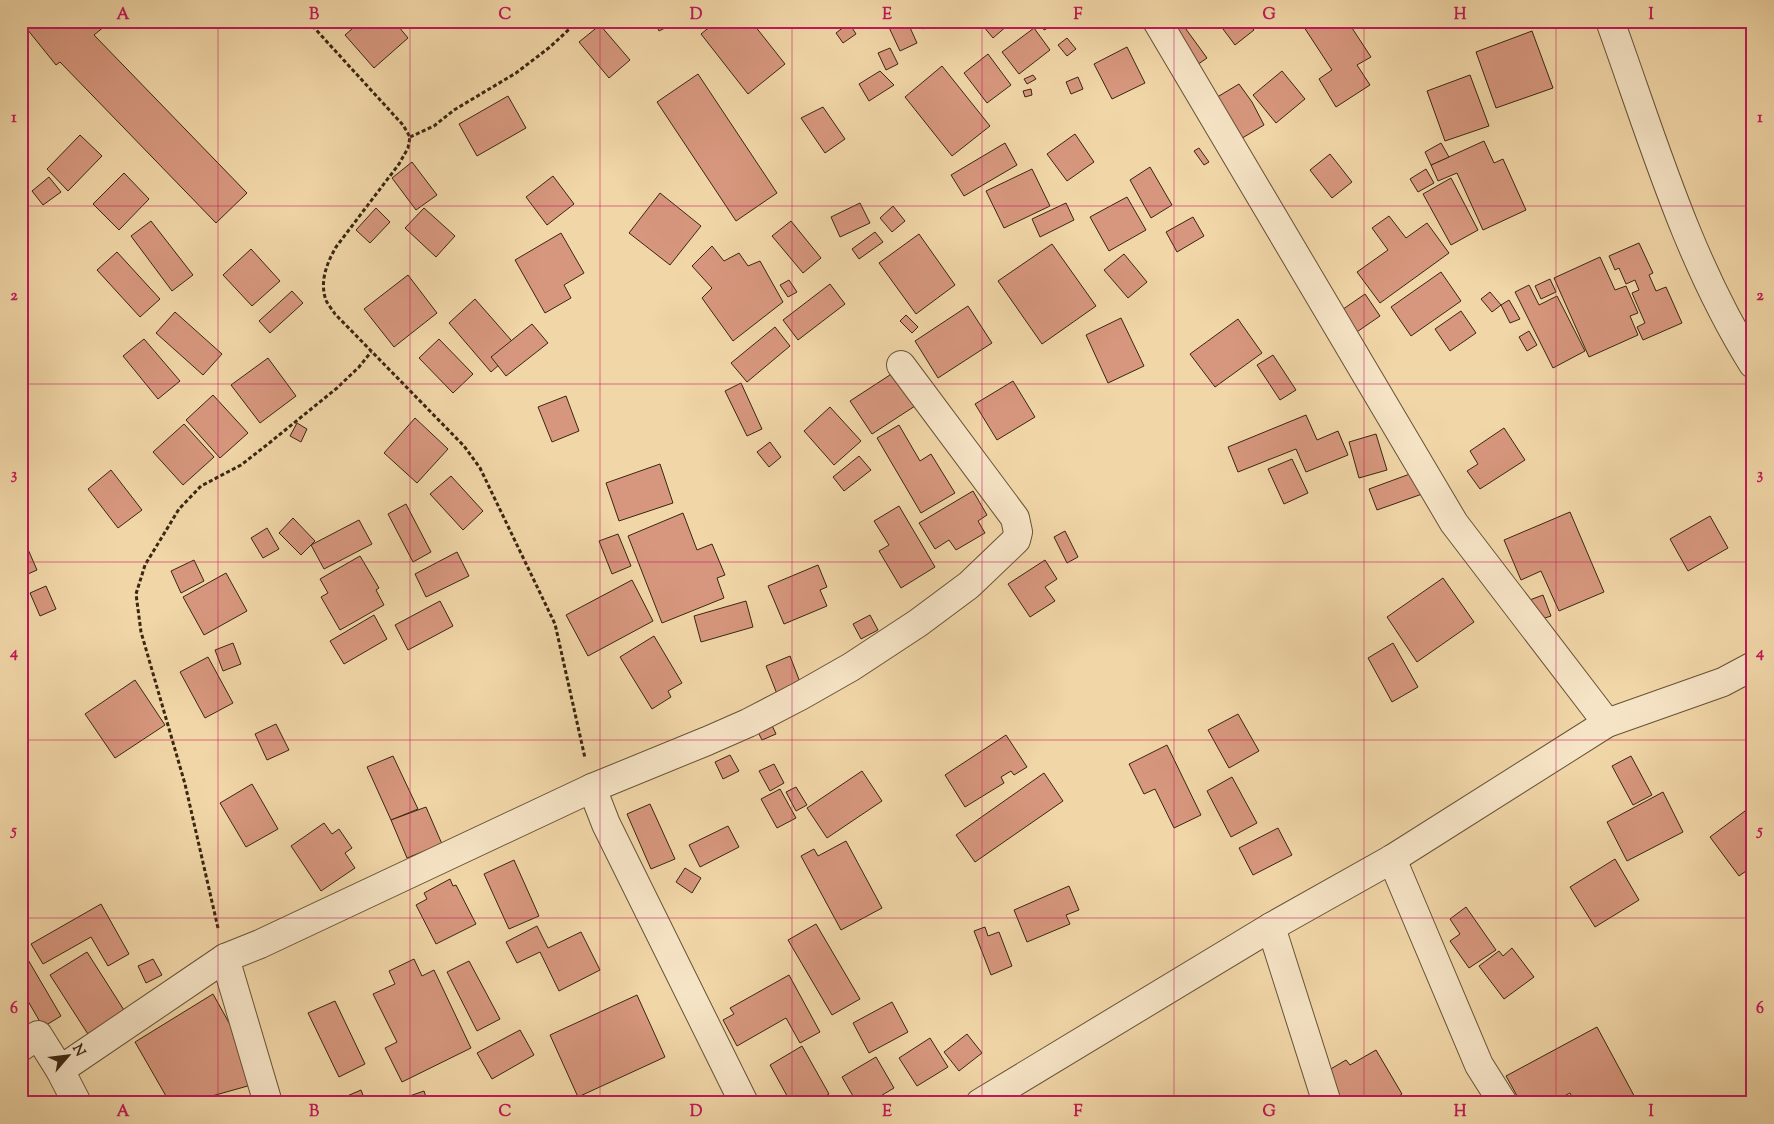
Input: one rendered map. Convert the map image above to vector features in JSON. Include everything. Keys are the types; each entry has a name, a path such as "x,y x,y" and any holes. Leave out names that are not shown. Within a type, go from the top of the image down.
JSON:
{"street":[{"path":"1157,21 1454,523 1607,723"},
{"path":"1610,21 1680,217 1712,288 1753,364"},
{"path":"60,1070 225,958 269,940 592,788 748,723 851,667 918,623 969,584 1016,540 1018,532 1015,518 901,365"},
{"path":"987,1101 1272,927 1392,858 1607,723 1722,682 1753,666"},
{"path":"592,788 606,824 744,1103"},
{"path":"1392,858 1479,1065 1503,1103"},
{"path":"1272,927 1327,1103"},
{"path":"225,958 268,1103"},
{"path":"21,1047 38,1035 60,1070 77,1103"}],"path":[{"path":"308,21 403,125 410,137 408,148 399,164 336,247 328,261 324,280 325,297 335,314 464,446 480,468 555,624 592,788"},
{"path":"410,137 434,126 454,110 516,73 550,47 578,21"},
{"path":"225,958 184,784 141,632 136,594 145,565 178,509 201,486 240,465 337,388 359,367 371,352"}],"building":[{"path":"27,21 111,21 94,35 247,193 216,223 60,62 56,65 23,24"},
{"path":"361,21 394,21 408,38 374,68 345,35"},
{"path":"654,21 679,21 659,31"},
{"path":"717,21 751,21 785,64 748,94 701,34"},
{"path":"886,21 907,21 917,43 900,51"},
{"path":"919,21 937,21 923,29"},
{"path":"979,21 1005,21 1008,25 993,38"},
{"path":"1040,21 1061,21 1044,30"},
{"path":"1217,21 1247,21 1254,30 1235,45"},
{"path":"1300,21 1362,21 1352,28 1371,57 1357,65 1370,85 1336,107 1319,79 1332,70"},
{"path":"849,23 856,34 843,43 836,33"},
{"path":"600,25 630,60 609,78 579,42"},
{"path":"1183,25 1207,58 1197,65 1172,33"},
{"path":"1034,28 1050,50 1019,74 1002,52"},
{"path":"1532,31 1553,88 1496,108 1476,52"},
{"path":"1067,38 1076,49 1067,56 1058,45"},
{"path":"1127,47 1145,83 1112,99 1094,64"},
{"path":"890,48 898,64 886,70 878,53"},
{"path":"988,54 1011,85 987,103 964,73"},
{"path":"942,66 990,126 952,156 905,97"},
{"path":"880,71 894,85 869,101 859,84"},
{"path":"1282,71 1305,99 1276,123 1253,95"},
{"path":"698,74 777,193 736,221 657,102"},
{"path":"1033,75 1036,79 1027,84 1024,79"},
{"path":"1470,75 1489,126 1445,141 1427,91"},
{"path":"1078,77 1083,89 1071,94 1066,82"},
{"path":"1239,84 1252,102 1264,125 1234,143 1209,102"},
{"path":"1031,89 1032,95 1025,97 1023,91"},
{"path":"508,96 526,128 477,156 459,124"},
{"path":"823,107 845,139 825,153 801,118"},
{"path":"1075,134 1094,162 1067,181 1047,154"},
{"path":"80,135 102,156 68,191 47,169"},
{"path":"1484,141 1494,163 1503,159 1526,210 1483,230 1457,173 1438,181 1431,165"},
{"path":"1005,143 1017,165 964,196 951,175"},
{"path":"1441,143 1449,157 1431,165 1425,152"},
{"path":"1199,148 1209,162 1204,165 1194,151"},
{"path":"1330,154 1352,182 1332,198 1310,170"},
{"path":"412,162 437,195 416,210 392,178"},
{"path":"1150,167 1172,205 1151,218 1130,180"},
{"path":"1032,169 1050,206 1004,228 986,191"},
{"path":"1426,169 1434,183 1418,192 1410,179"},
{"path":"124,173 149,199 119,230 93,204"},
{"path":"553,176 574,204 547,225 526,197"},
{"path":"49,177 61,192 43,205 32,191"},
{"path":"1451,178 1478,230 1451,245 1423,194"},
{"path":"660,193 701,226 670,265 629,233"},
{"path":"1127,197 1146,230 1109,251 1090,217"},
{"path":"860,203 870,223 840,237 831,217"},
{"path":"1066,203 1074,220 1040,237 1032,219"},
{"path":"893,206 905,221 892,232 880,218"},
{"path":"376,208 390,222 370,243 356,230"},
{"path":"424,208 455,236 436,257 405,228"},
{"path":"1389,216 1406,238 1427,223 1449,253 1380,303 1357,272 1388,250 1372,228"},
{"path":"1193,217 1204,236 1177,252 1166,232"},
{"path":"151,221 193,275 172,291 131,236"},
{"path":"791,221 821,258 803,273 772,236"},
{"path":"875,232 883,242 859,259 852,249"},
{"path":"561,233 584,273 564,285 571,298 545,313 515,260"},
{"path":"919,234 955,285 916,314 879,263"},
{"path":"1639,243 1653,273 1649,275 1656,291 1666,287 1682,323 1643,340 1637,327 1645,323 1632,293 1639,290 1635,280 1626,284 1619,268 1615,270 1609,256"},
{"path":"1052,244 1096,306 1042,344 998,281"},
{"path":"712,246 724,261 739,253 748,266 760,261 783,302 733,341 702,298 712,288 692,266"},
{"path":"251,249 280,281 252,306 223,275"},
{"path":"117,252 160,299 140,317 97,270"},
{"path":"1124,254 1147,282 1128,298 1104,270"},
{"path":"1600,257 1615,290 1626,286 1638,313 1630,316 1638,335 1589,357 1554,278"},
{"path":"1441,272 1461,301 1411,336 1391,307"},
{"path":"408,275 437,313 394,347 364,309"},
{"path":"1550,279 1556,292 1541,299 1535,286"},
{"path":"789,280 797,292 788,297 780,285"},
{"path":"830,284 845,304 798,340 783,320"},
{"path":"1529,285 1539,305 1557,296 1585,351 1553,368 1515,292"},
{"path":"292,291 303,303 270,333 259,321"},
{"path":"1490,292 1501,305 1492,312 1481,299"},
{"path":"1365,294 1380,316 1351,336 1336,314"},
{"path":"475,299 518,348 491,372 449,323"},
{"path":"1509,300 1520,319 1510,323 1501,305"},
{"path":"968,306 992,343 938,378 915,341"},
{"path":"1461,311 1476,333 1450,351 1435,329"},
{"path":"175,312 222,354 203,375 156,333"},
{"path":"906,315 918,327 912,333 900,321"},
{"path":"1121,318 1144,366 1108,383 1086,335"},
{"path":"1238,319 1262,353 1215,387 1190,354"},
{"path":"532,324 548,343 506,376 491,357"},
{"path":"775,327 790,346 747,382 731,363"},
{"path":"1529,331 1537,345 1527,351 1519,337"},
{"path":"144,339 180,381 158,399 123,356"},
{"path":"439,339 473,374 453,393 419,358"},
{"path":"1273,355 1296,390 1280,400 1257,365"},
{"path":"268,358 296,396 260,423 231,385"},
{"path":"893,373 915,406 872,434 850,401"},
{"path":"1013,381 1035,417 997,440 975,404"},
{"path":"741,383 762,429 747,436 725,391"},
{"path":"213,395 248,433 220,458 186,420"},
{"path":"566,396 579,431 552,442 538,407"},
{"path":"830,407 861,441 834,465 804,431"},
{"path":"1306,415 1317,440 1338,431 1348,455 1306,472 1296,449 1238,472 1228,447"},
{"path":"415,418 448,449 417,483 384,453"},
{"path":"297,423 307,429 301,442 290,436"},
{"path":"184,424 214,457 183,485 153,452"},
{"path":"899,425 920,461 931,454 955,493 921,513 877,438"},
{"path":"1504,428 1525,460 1480,489 1467,471 1478,464 1470,451"},
{"path":"1376,434 1387,470 1359,478 1349,442"},
{"path":"770,442 781,457 769,467 757,452"},
{"path":"859,456 871,470 844,491 833,477"},
{"path":"1292,459 1308,493 1284,504 1268,469"},
{"path":"660,464 673,503 619,521 606,483"},
{"path":"111,470 142,510 118,528 88,489"},
{"path":"1418,471 1425,493 1377,510 1369,489"},
{"path":"451,476 483,511 463,530 430,494"},
{"path":"973,491 987,515 978,521 985,533 956,550 949,540 935,549 919,523"},
{"path":"406,504 431,552 413,562 388,514"},
{"path":"899,506 935,567 901,588 879,551 889,545 874,521"},
{"path":"1570,512 1604,592 1559,611 1541,571 1521,580 1504,540"},
{"path":"683,513 697,550 712,544 725,575 717,578 724,598 662,623 628,536"},
{"path":"1710,516 1728,548 1688,571 1670,539"},
{"path":"293,518 315,541 301,555 279,533"},
{"path":"359,520 372,544 324,569 311,545"},
{"path":"267,528 279,549 263,558 251,538"},
{"path":"1065,531 1078,557 1067,563 1054,537"},
{"path":"618,534 631,566 612,574 599,541"},
{"path":"27,547 37,570 21,577 21,550"},
{"path":"457,552 469,576 426,597 415,574"},
{"path":"360,556 379,588 376,590 384,605 340,630 321,597 328,593 320,579"},
{"path":"194,560 204,581 181,593 171,571"},
{"path":"1045,560 1057,579 1045,587 1055,601 1030,617 1008,584"},
{"path":"818,565 827,587 820,590 827,606 784,624 768,586"},
{"path":"226,573 247,611 204,635 183,597"},
{"path":"1443,578 1474,622 1417,662 1387,617"},
{"path":"632,580 653,621 588,656 566,615"},
{"path":"46,586 56,609 40,616 30,593"},
{"path":"1543,595 1551,616 1536,621 1527,601"},
{"path":"440,601 453,626 408,650 395,625"},
{"path":"746,601 753,627 701,642 694,616"},
{"path":"374,615 387,639 344,664 330,641"},
{"path":"870,615 878,630 861,639 853,624"},
{"path":"654,636 682,683 668,691 671,697 652,709 620,657"},
{"path":"233,643 241,664 223,671 215,650"},
{"path":"1393,643 1418,687 1392,702 1368,658"},
{"path":"790,656 803,690 779,699 766,666"},
{"path":"208,657 233,703 205,718 180,672"},
{"path":"135,680 165,725 115,758 85,714"},
{"path":"1238,714 1259,751 1229,768 1208,730"},
{"path":"770,721 776,734 762,740 756,728"},
{"path":"276,724 289,750 267,760 255,734"},
{"path":"1006,735 1027,767 1014,775 1011,771 1001,777 1004,783 965,807 945,775"},
{"path":"1167,745 1201,815 1174,828 1155,789 1144,794 1129,764"},
{"path":"730,755 739,771 723,779 715,762"},
{"path":"393,756 418,809 391,820 367,767"},
{"path":"1631,756 1652,795 1633,805 1612,766"},
{"path":"774,764 784,783 770,791 759,771"},
{"path":"862,771 882,801 827,838 807,808"},
{"path":"1044,773 1063,801 975,862 956,835"},
{"path":"1232,777 1257,823 1231,837 1207,791"},
{"path":"252,784 278,829 246,847 220,803"},
{"path":"796,787 807,805 796,811 786,792"},
{"path":"780,789 796,818 777,828 761,799"},
{"path":"1663,792 1683,832 1627,861 1607,822"},
{"path":"650,804 675,859 651,869 627,814"},
{"path":"426,807 442,844 407,858 391,820"},
{"path":"1745,811 1753,821 1753,866 1739,876 1710,837"},
{"path":"324,823 332,834 339,829 352,848 345,853 355,868 321,891 291,846"},
{"path":"728,826 739,847 700,867 689,845"},
{"path":"1278,828 1292,855 1253,875 1239,848"},
{"path":"846,841 882,908 841,930 801,856 814,849 818,856"},
{"path":"1615,859 1639,900 1595,927 1570,887"},
{"path":"514,860 539,916 509,929 484,874"},
{"path":"685,868 701,878 692,893 676,882"},
{"path":"450,879 453,886 456,885 476,924 436,944 416,905 427,899 424,893"},
{"path":"1069,886 1079,910 1066,915 1070,924 1027,942 1014,910"},
{"path":"101,904 129,954 108,966 91,937 43,964 31,944"},
{"path":"1466,907 1496,950 1469,968 1450,941 1460,934 1450,919"},
{"path":"816,924 860,999 832,1015 788,940"},
{"path":"537,926 548,948 581,932 600,970 559,991 540,952 517,963 506,942"},
{"path":"985,927 988,936 999,932 1012,966 991,975 974,931"},
{"path":"1512,948 1534,977 1504,999 1479,966 1499,951 1503,956"},
{"path":"87,952 129,1018 93,1042 50,975"},
{"path":"27,958 61,1016 43,1027 21,989 21,961"},
{"path":"153,959 162,975 146,983 138,966"},
{"path":"414,959 422,976 434,970 471,1048 402,1082 385,1048 397,1042 373,994 395,984 389,971"},
{"path":"469,961 500,1019 477,1031 447,972"},
{"path":"789,975 820,1032 800,1043 786,1018 737,1046 723,1020 734,1014 730,1008"},
{"path":"213,994 262,1082 187,1103 170,1103 135,1042"},
{"path":"637,995 665,1057 578,1097 550,1035"},
{"path":"335,1001 365,1064 339,1077 308,1013"},
{"path":"892,1002 908,1032 869,1053 853,1023"},
{"path":"1597,1027 1638,1103 1575,1103 1570,1093 1551,1103 1521,1103 1506,1076"},
{"path":"520,1030 534,1055 492,1079 477,1053"},
{"path":"967,1034 982,1053 959,1071 944,1052"},
{"path":"930,1038 948,1067 917,1086 899,1058"},
{"path":"802,1046 829,1094 814,1103 791,1103 770,1065"},
{"path":"1376,1050 1402,1094 1388,1103 1332,1103 1317,1077 1346,1060 1350,1065"},
{"path":"876,1057 894,1088 869,1103 857,1103 842,1077"},
{"path":"361,1090 366,1103 331,1103"},
{"path":"424,1091 428,1103 399,1103 398,1100"}]}
